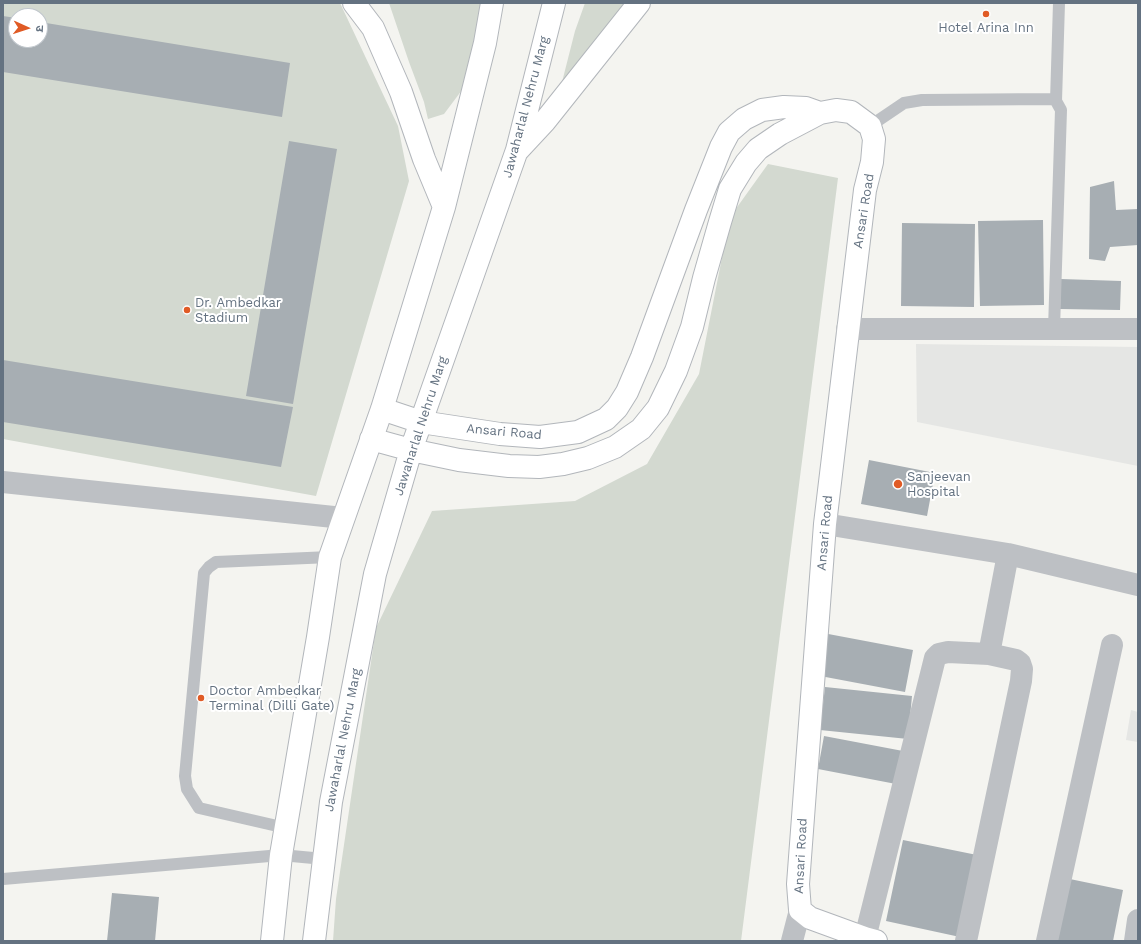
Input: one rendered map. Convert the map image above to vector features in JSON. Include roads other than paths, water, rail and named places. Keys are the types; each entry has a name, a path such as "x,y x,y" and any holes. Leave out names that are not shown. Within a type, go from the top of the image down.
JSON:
{"main road":[{"path":"354,3 373,28 401,92 424,159 444,206"},
{"path":"272,941 281,855 318,637 330,556 382,409 444,206 485,43 492,3"},
{"name":"Jawaharlal Nehru Marg","path":"314,941 331,802 375,574 411,450 517,150 554,3"},
{"path":"517,150 545,121 639,3"},
{"name":"Ansari Road","path":"382,409 421,422 500,434 540,437 578,432 606,419 617,408 630,385 642,357 696,210 721,147 729,132 744,119 762,110 784,107 806,108 820,113 836,110 851,112 870,126 874,139 872,162 865,190 847,329 825,524 798,884 800,910 810,918 870,940"},
{"path":"371,439 411,450 458,460 509,466 539,467 563,464 588,458 615,447 641,429 658,408 676,372 692,327 710,257 730,189 746,163 758,149 780,134 820,113"}],"street":[{"path":"847,329 1138,329"},
{"path":"3,482 343,518"},
{"path":"825,524 1008,554 1138,585"},
{"path":"989,654 1008,554"},
{"path":"1047,941 1112,645"},
{"path":"870,940 935,658 939,654 948,652 989,654 1016,660 1020,663 1022,669 1021,681 966,941"},
{"path":"792,941 800,910"},
{"path":"1135,941 1138,920"}],"lane":[{"path":"1054,329 1061,110 1056,101 1059,3"},
{"path":"870,126 904,103 922,100 1052,99 1056,101"},
{"path":"286,828 199,808 186,789 185,776 204,573 216,562 330,556"},
{"path":"3,879 281,855 324,859"}],"place":[{"name":"Hotel Arina Inn","path":"986,14"},
{"name":"Dr. Ambedkar Stadium","path":"187,310"},
{"name":"Sanjeevan Hospital","path":"898,484"},
{"name":"Doctor Ambedkar Terminal (Dilli Gate)","path":"201,698"}]}
